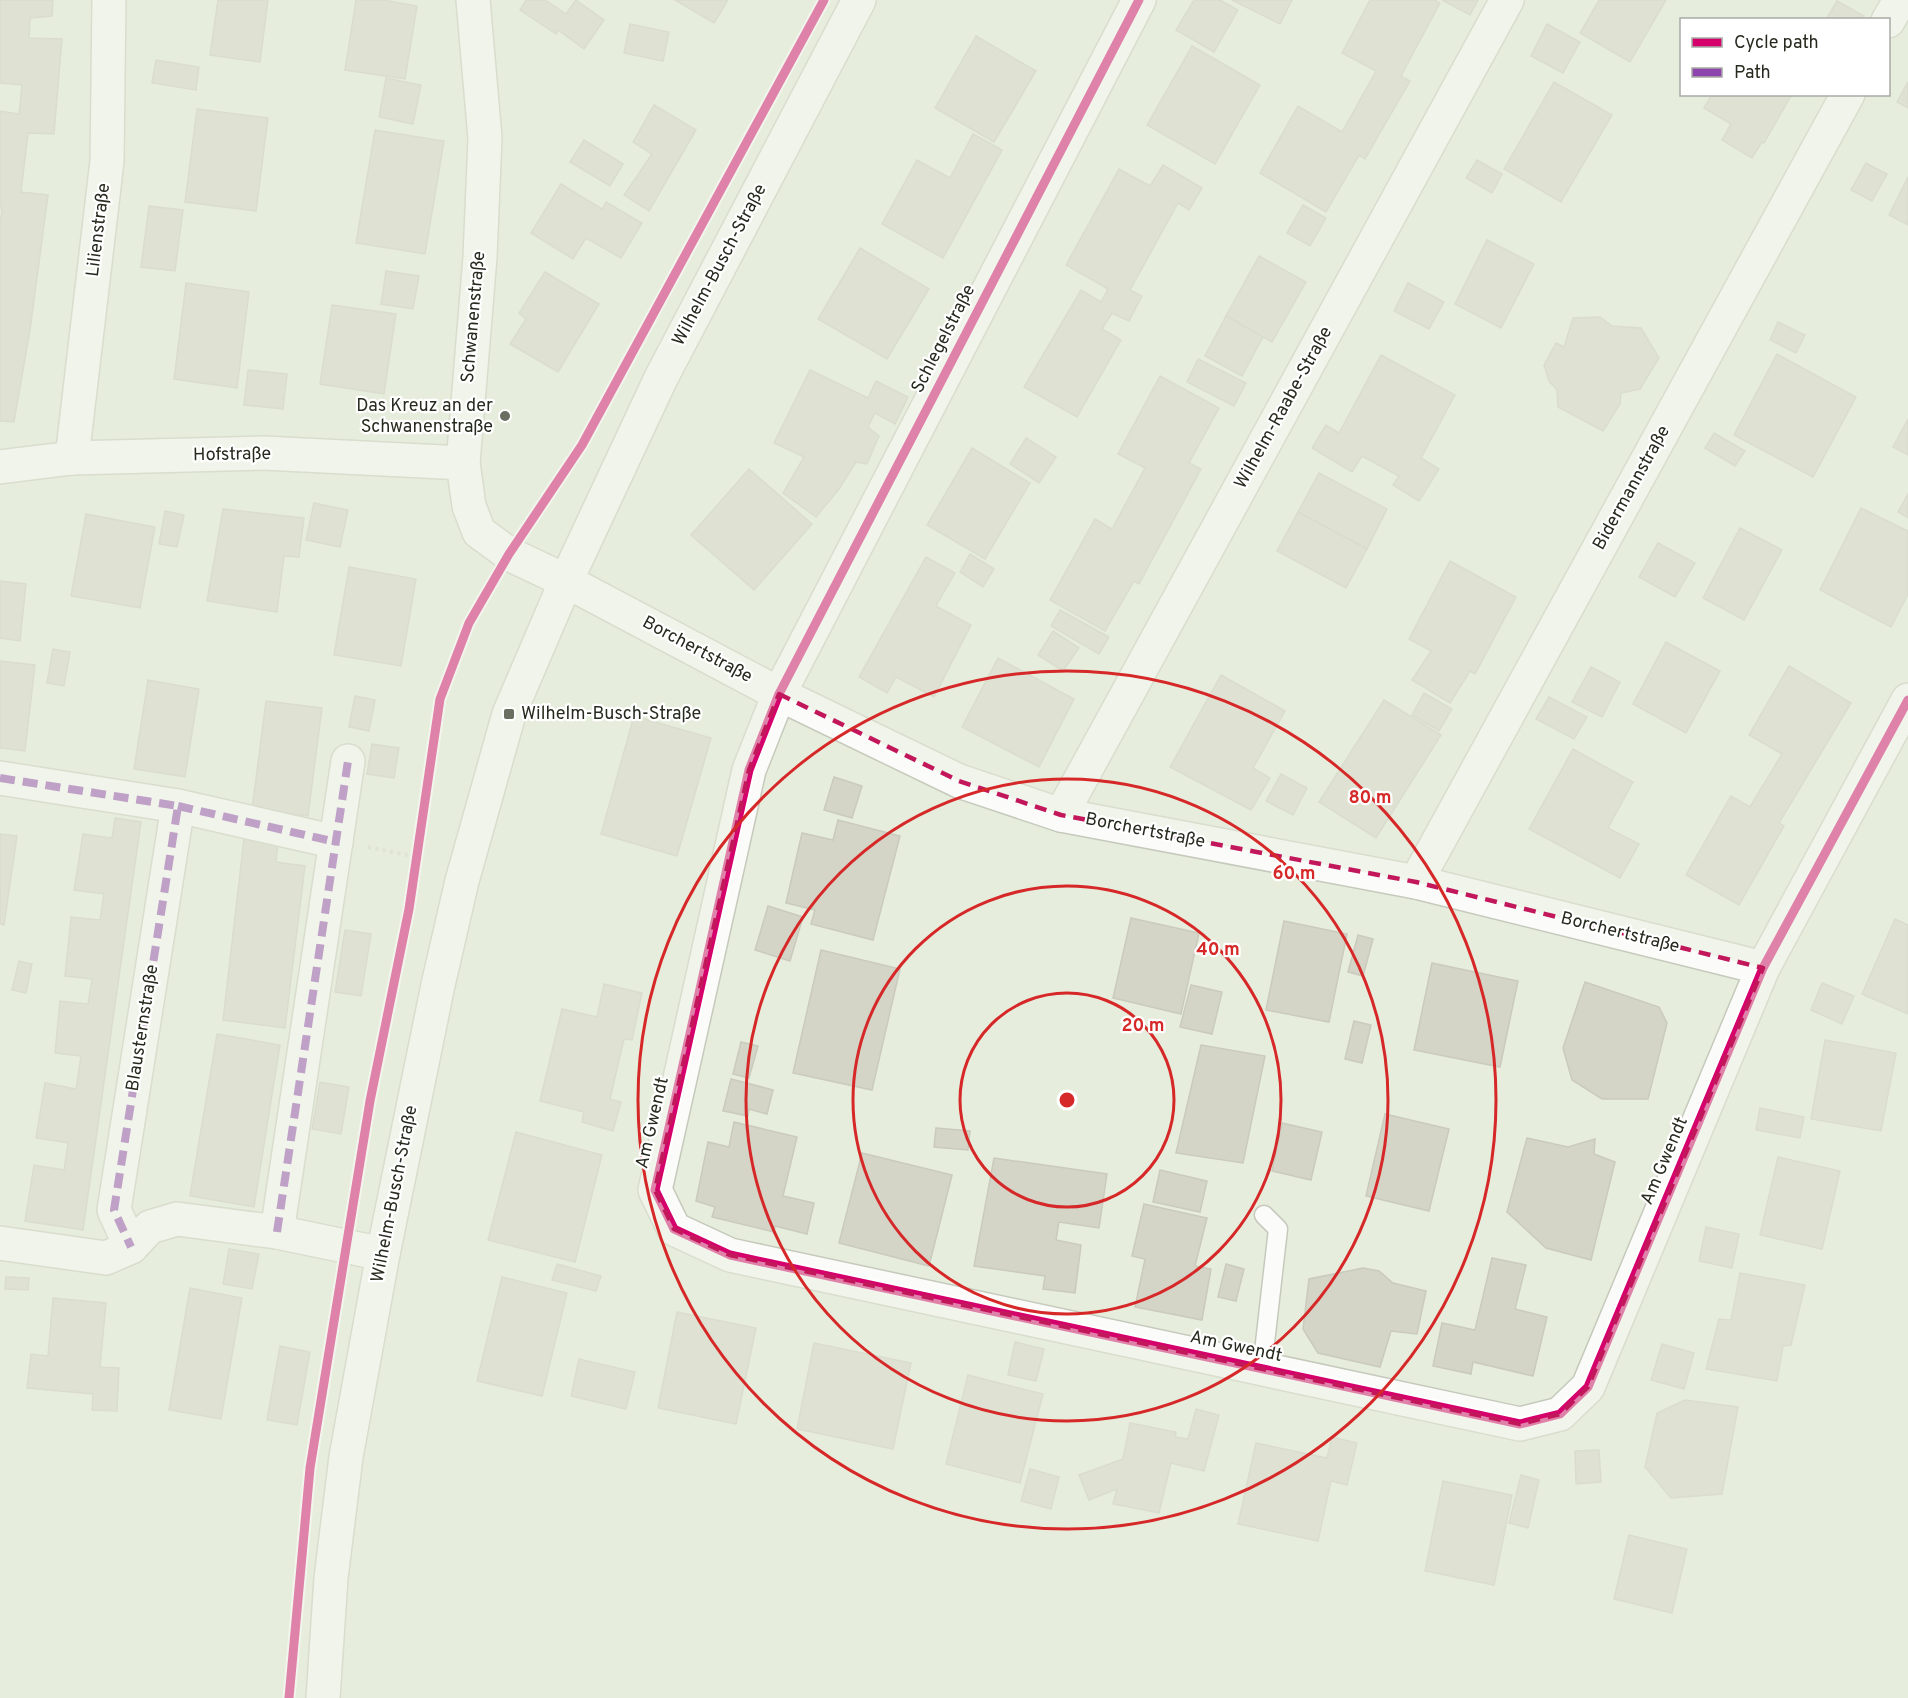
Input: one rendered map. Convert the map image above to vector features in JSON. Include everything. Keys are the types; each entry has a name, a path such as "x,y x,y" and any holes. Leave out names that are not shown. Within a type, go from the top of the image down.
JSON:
{"street":[{"name":"Lilienstraße","path":"72,458 107,161 109,0"},
{"name":"Schwanenstraße","path":"473,0 485,138 480,257 464,463 469,506 479,532 509,554 566,581"},
{"name":"Wilhelm-Busch-Straße","path":"323,1698 331,1578 345,1458 383,1254 438,985 462,881 510,714 566,581 661,378 859,0"},
{"name":"Schlegelstraße","path":"779,693 1139,0"},
{"name":"Wilhelm-Raabe-Straße","path":"1061,815 1507,0"},
{"path":"1890,18 1900,0"},
{"name":"Bidermannstraße","path":"1416,882 1847,96"},
{"name":"Hofstraße","path":"0,467 72,458 264,453 464,463"},
{"name":"Borchertstraße","path":"566,581 779,693 958,781 1061,815 1416,882 1763,968"},
{"name":"Am Gwendt","path":"779,693 749,770 655,1190 674,1229 730,1255 1520,1424 1560,1414 1587,1387 1763,968 1908,700"},
{"path":"277,1232 348,761"},
{"path":"0,778 178,806 336,842"},
{"name":"Blausternstraße","path":"130,1247 114,1210 178,806"},
{"path":"0,1243 106,1258 130,1247 150,1227 177,1219 277,1232 383,1254"}],"lane":[{"path":"1262,1369 1278,1229 1264,1215"}],"path":[{"path":"336,842 417,857"}],"highlighted area":[{"path":"779,694 959,781 1061,815 1416,882 1763,968 1588,1387 1560,1414 1520,1424 730,1255 674,1229 655,1190 749,770"}],"building":[{"path":"0,0 53,0 52,16 30,18 29,38 62,39 54,134 28,133 21,192 48,195 30,330 14,422 0,421 0,227 2,208 0,208 0,111 19,114 22,85 0,83"},
{"path":"218,0 268,0 260,62 210,55"},
{"path":"356,0 384,0 417,6 405,79 345,70"},
{"path":"526,0 545,0 566,14 576,0 604,20 584,49 558,30 556,34 520,10"},
{"path":"675,0 728,0 714,23"},
{"path":"1194,0 1220,0 1238,10 1214,52 1176,30"},
{"path":"1232,0 1292,0 1280,24"},
{"path":"1370,0 1434,0 1440,3 1401,76 1410,81 1365,159 1359,155 1326,212 1260,173 1298,106 1342,132 1376,71 1342,53"},
{"path":"1442,0 1478,0 1470,15"},
{"path":"1599,0 1666,0 1630,62 1580,33"},
{"path":"1837,1 1864,16 1863,18 1827,18"},
{"path":"630,24 669,32 663,61 624,53"},
{"path":"1547,24 1580,42 1563,73 1531,56"},
{"path":"976,36 1036,71 994,142 935,108"},
{"path":"1192,46 1260,85 1215,164 1147,125"},
{"path":"156,60 199,67 196,90 152,83"},
{"path":"386,78 421,85 413,124 379,117"},
{"path":"1554,82 1612,115 1561,202 1504,169"},
{"path":"1908,82 1908,108 1897,102"},
{"path":"1711,96 1791,96 1764,143 1762,142 1752,158 1722,140 1731,124 1704,108"},
{"path":"654,105 696,130 649,211 624,195 652,154 633,142"},
{"path":"197,109 268,118 256,211 185,202"},
{"path":"375,130 444,141 425,254 356,243"},
{"path":"973,134 1002,150 943,258 882,224 917,160 950,178"},
{"path":"584,140 623,164 610,186 570,162"},
{"path":"1477,160 1502,174 1492,193 1466,178"},
{"path":"1866,163 1887,174 1872,201 1851,190"},
{"path":"1163,165 1202,188 1189,210 1178,203 1130,290 1142,296 1129,321 1112,313 1102,329 1121,340 1077,417 1024,387 1081,290 1101,302 1108,289 1066,265 1119,169 1150,186"},
{"path":"1908,177 1908,225 1889,215"},
{"path":"561,184 602,209 606,202 642,223 621,258 586,238 573,259 531,233"},
{"path":"1303,205 1326,218 1310,246 1287,233"},
{"path":"149,206 183,210 175,271 141,267"},
{"path":"1487,240 1534,264 1501,328 1455,304"},
{"path":"860,248 929,289 887,359 818,319"},
{"path":"1259,256 1306,282 1272,342 1226,316"},
{"path":"386,271 419,276 413,309 381,304"},
{"path":"545,272 599,304 558,372 510,344 526,319 519,313"},
{"path":"186,283 249,292 237,388 174,379"},
{"path":"1408,283 1444,302 1429,329 1394,311"},
{"path":"332,305 396,314 384,394 320,384"},
{"path":"1226,316 1263,337 1242,376 1205,356"},
{"path":"1600,317 1612,326 1641,328 1659,358 1640,389 1621,393 1620,404 1603,431 1558,407 1557,390 1549,381 1544,365 1556,343 1564,347 1573,318"},
{"path":"1778,322 1805,335 1796,353 1770,340"},
{"path":"1777,354 1856,397 1813,477 1734,435"},
{"path":"1381,355 1455,395 1421,458 1439,469 1419,501 1393,485 1399,476 1362,456 1352,472 1312,448 1326,425 1339,433"},
{"path":"1198,359 1246,383 1234,406 1187,382"},
{"path":"248,370 287,374 283,409 244,405"},
{"path":"810,370 868,398 876,381 908,397 895,424 875,413 868,427 879,436 867,464 856,462 839,489 816,517 783,493 804,457 774,443"},
{"path":"1160,376 1219,408 1189,463 1201,469 1139,584 1134,581 1105,631 1050,600 1095,519 1112,529 1145,468 1118,454"},
{"path":"1908,419 1908,455 1893,447"},
{"path":"1714,433 1745,451 1735,466 1705,448"},
{"path":"1026,438 1056,457 1039,483 1010,464"},
{"path":"972,448 1030,483 985,559 927,525"},
{"path":"749,469 812,524 754,590 691,535"},
{"path":"1319,473 1387,509 1367,549 1298,512"},
{"path":"1908,494 1908,518 1898,512"},
{"path":"314,503 348,510 340,547 306,540"},
{"path":"1861,508 1908,531 1908,594 1891,627 1820,590"},
{"path":"223,509 304,518 299,557 284,556 277,612 207,601"},
{"path":"165,511 184,515 177,547 159,544"},
{"path":"1298,512 1367,549 1346,588 1277,551"},
{"path":"86,514 155,527 140,608 71,596"},
{"path":"1740,528 1782,550 1744,620 1703,598"},
{"path":"1658,543 1695,563 1675,597 1639,577"},
{"path":"970,554 994,569 983,587 960,572"},
{"path":"926,557 955,573 936,606 971,625 934,697 896,677 887,693 859,677"},
{"path":"1450,561 1516,597 1475,674 1470,671 1450,703 1412,680 1431,651 1409,639"},
{"path":"349,567 416,579 401,666 334,655"},
{"path":"0,581 26,584 20,641 0,638"},
{"path":"1060,610 1109,637 1099,654 1051,626"},
{"path":"1053,631 1079,648 1063,671 1038,655"},
{"path":"1666,642 1720,671 1686,733 1633,704"},
{"path":"53,649 70,652 64,686 47,683"},
{"path":"998,658 1074,699 1039,767 962,727"},
{"path":"0,661 35,665 25,751 0,748"},
{"path":"1789,666 1851,703 1779,823 1784,826 1739,905 1686,875 1731,796 1750,807 1782,754 1749,735"},
{"path":"1591,667 1620,682 1602,717 1572,702"},
{"path":"1221,675 1285,711 1253,768 1270,778 1251,810 1170,767"},
{"path":"148,680 199,689 185,777 134,769"},
{"path":"1424,693 1452,709 1439,731 1412,715"},
{"path":"355,696 375,700 369,731 349,727"},
{"path":"1549,697 1587,717 1574,739 1536,719"},
{"path":"1384,700 1441,735 1376,838 1319,802"},
{"path":"266,701 322,708 308,816 252,809"},
{"path":"634,716 711,738 677,856 601,834"},
{"path":"372,744 399,748 394,778 367,774"},
{"path":"1573,749 1633,782 1608,828 1639,844 1620,878 1529,829"},
{"path":"1281,774 1307,788 1293,815 1266,801"},
{"path":"834,777 862,786 852,818 824,810"},
{"path":"115,818 141,822 83,1230 25,1221 34,1165 64,1170 68,1143 36,1138 45,1083 76,1089 81,1056 55,1053 60,1001 88,1004 92,979 65,976 71,917 100,920 104,894 74,890 83,834 112,838"},
{"path":"838,820 900,836 873,940 811,924 815,910 786,903 802,833 833,840"},
{"path":"0,834 17,836 4,925 0,924"},
{"path":"244,839 278,843 276,862 305,866 285,1028 223,1020"},
{"path":"768,906 803,917 790,961 755,950"},
{"path":"1131,918 1199,933 1181,1014 1113,998"},
{"path":"1895,919 1908,925 1908,1014 1862,994"},
{"path":"1284,921 1347,934 1329,1022 1266,1010"},
{"path":"345,930 371,934 361,996 335,992"},
{"path":"1358,935 1373,939 1363,976 1348,972"},
{"path":"821,950 900,969 872,1090 793,1073"},
{"path":"19,961 32,964 26,993 12,990"},
{"path":"1432,963 1518,981 1500,1067 1414,1050"},
{"path":"1585,982 1659,1007 1667,1023 1648,1099 1602,1099 1572,1080 1563,1048"},
{"path":"1822,983 1854,996 1842,1024 1811,1010"},
{"path":"604,984 642,993 632,1040 624,1039 610,1099 621,1102 613,1131 582,1122 584,1112 540,1101 562,1009 597,1017"},
{"path":"1191,985 1222,992 1212,1034 1180,1027"},
{"path":"1354,1021 1371,1025 1362,1063 1345,1059"},
{"path":"217,1034 280,1045 254,1207 190,1196"},
{"path":"1825,1040 1896,1053 1881,1131 1811,1119"},
{"path":"741,1042 758,1046 749,1078 733,1074"},
{"path":"1201,1045 1265,1056 1243,1163 1176,1153"},
{"path":"731,1079 773,1090 767,1114 749,1109 748,1116 723,1111"},
{"path":"320,1082 349,1087 341,1134 312,1129"},
{"path":"1760,1108 1804,1117 1800,1138 1756,1130"},
{"path":"1385,1114 1449,1129 1429,1211 1366,1196"},
{"path":"734,1122 797,1137 783,1196 814,1203 807,1234 775,1226 774,1232 712,1217 715,1207 696,1201 708,1142 729,1147"},
{"path":"1282,1123 1322,1132 1311,1180 1272,1171"},
{"path":"936,1128 970,1131 968,1150 934,1147"},
{"path":"516,1132 602,1155 575,1262 488,1240"},
{"path":"1527,1138 1568,1147 1595,1139 1594,1154 1615,1162 1591,1260 1546,1248 1507,1212"},
{"path":"862,1153 952,1175 929,1266 839,1243"},
{"path":"1778,1157 1840,1171 1822,1249 1760,1235"},
{"path":"994,1158 1107,1174 1099,1228 1059,1222 1056,1240 1081,1245 1075,1293 1043,1289 1045,1276 974,1266"},
{"path":"1160,1170 1207,1181 1200,1212 1153,1202"},
{"path":"1144,1204 1207,1218 1195,1266 1211,1269 1202,1320 1135,1307 1145,1259 1132,1256"},
{"path":"1706,1227 1739,1234 1732,1268 1699,1261"},
{"path":"229,1249 259,1254 252,1289 223,1284"},
{"path":"1492,1258 1526,1265 1515,1309 1547,1317 1533,1376 1473,1362 1471,1374 1433,1366 1442,1323 1475,1330"},
{"path":"557,1264 601,1276 596,1291 552,1280"},
{"path":"1226,1264 1244,1269 1236,1301 1218,1297"},
{"path":"1363,1268 1379,1271 1393,1283 1426,1291 1417,1334 1391,1331 1380,1367 1318,1353 1303,1329 1309,1279"},
{"path":"1740,1273 1805,1285 1791,1345 1783,1346 1777,1381 1706,1369 1719,1319 1731,1320"},
{"path":"6,1277 29,1278 28,1290 5,1289"},
{"path":"502,1277 567,1293 542,1396 477,1381"},
{"path":"190,1288 242,1298 221,1419 169,1410"},
{"path":"53,1298 106,1303 100,1367 119,1368 117,1411 92,1410 93,1394 27,1388 31,1354 48,1356"},
{"path":"677,1312 756,1328 736,1424 658,1408"},
{"path":"1015,1342 1044,1349 1036,1381 1008,1375"},
{"path":"814,1343 911,1363 893,1449 797,1429"},
{"path":"1662,1344 1694,1353 1684,1389 1651,1380"},
{"path":"280,1346 310,1352 297,1425 267,1420"},
{"path":"579,1359 635,1372 626,1409 571,1396"},
{"path":"968,1375 1043,1394 1020,1483 946,1464"},
{"path":"1685,1400 1738,1407 1722,1494 1671,1498 1645,1467 1657,1413"},
{"path":"1196,1409 1219,1415 1204,1471 1171,1463 1159,1513 1113,1504 1117,1489 1089,1500 1079,1475 1123,1459 1130,1423 1176,1432 1175,1437 1188,1439"},
{"path":"1332,1437 1357,1443 1347,1485 1331,1481 1318,1541 1238,1524 1256,1443 1327,1458"},
{"path":"1599,1450 1601,1482 1576,1484 1575,1451"},
{"path":"1030,1469 1059,1477 1051,1509 1021,1501"},
{"path":"1521,1475 1539,1480 1528,1528 1509,1523"},
{"path":"1443,1481 1512,1495 1494,1585 1425,1571"},
{"path":"1629,1535 1687,1549 1672,1613 1614,1599"}],"marked path":[{"path":"277,1232 348,761"},
{"path":"0,778 178,806 114,1210 131,1247"},
{"path":"178,806 336,842"}],"cycle path":[{"path":"289,1698 310,1468 370,1101 409,909 440,699 469,623 509,554 582,445 824,0"},
{"path":"1139,0 779,694 749,770 655,1190 674,1229 730,1255 1520,1424 1560,1414 1588,1387 1763,968 1908,700"}],"place":[{"name":"Das Kreuz an der Schwanenstraße","path":"505,416"},
{"name":"Wilhelm-Busch-Straße","path":"509,714"}]}
